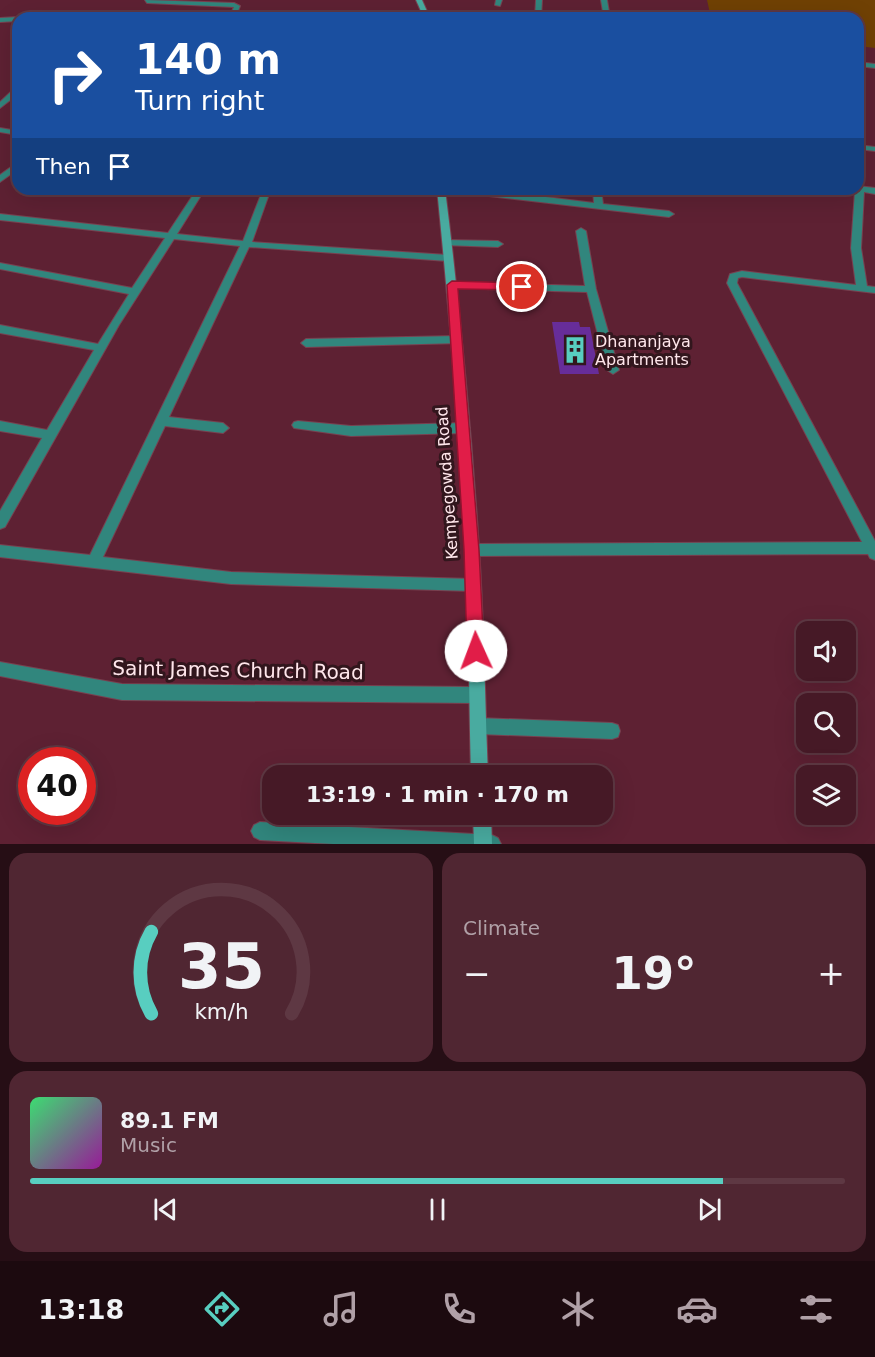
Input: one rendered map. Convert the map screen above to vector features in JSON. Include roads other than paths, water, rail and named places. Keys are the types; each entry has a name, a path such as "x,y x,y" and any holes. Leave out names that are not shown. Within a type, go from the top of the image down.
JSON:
{"street":[{"path":"147,1 234,5 237,6 234,12"},
{"path":"0,106 12,95"},
{"path":"0,523 100,348 168,236 197,195"},
{"name":"Kempegowda Road","path":"441,195 452,285 464,428 472,550 480,765"},
{"path":"528,195 669,214"},
{"path":"598,195 599,206"},
{"path":"472,550 874,551 732,282 734,276 742,274 869,289 856,248 859,195"},
{"path":"94,562 246,244 264,197"},
{"path":"0,226 5,217 246,244 448,258"},
{"path":"581,231 591,289 613,370"},
{"path":"446,243 498,244"},
{"path":"0,266 135,292"},
{"path":"452,285 591,289"},
{"path":"0,329 100,348"},
{"path":"306,343 457,340"},
{"path":"162,421 223,428"},
{"path":"298,425 351,431 464,428"},
{"path":"0,426 50,435"},
{"path":"0,551 231,578 473,585"},
{"name":"Saint James Church Road","path":"0,669 122,692 477,695"},
{"path":"478,726 612,731"},
{"path":"482,825 483,844"},
{"path":"260,831 492,844"}],"place":[{"name":"Dhananjaya Apartments","path":"575,350"}]}
